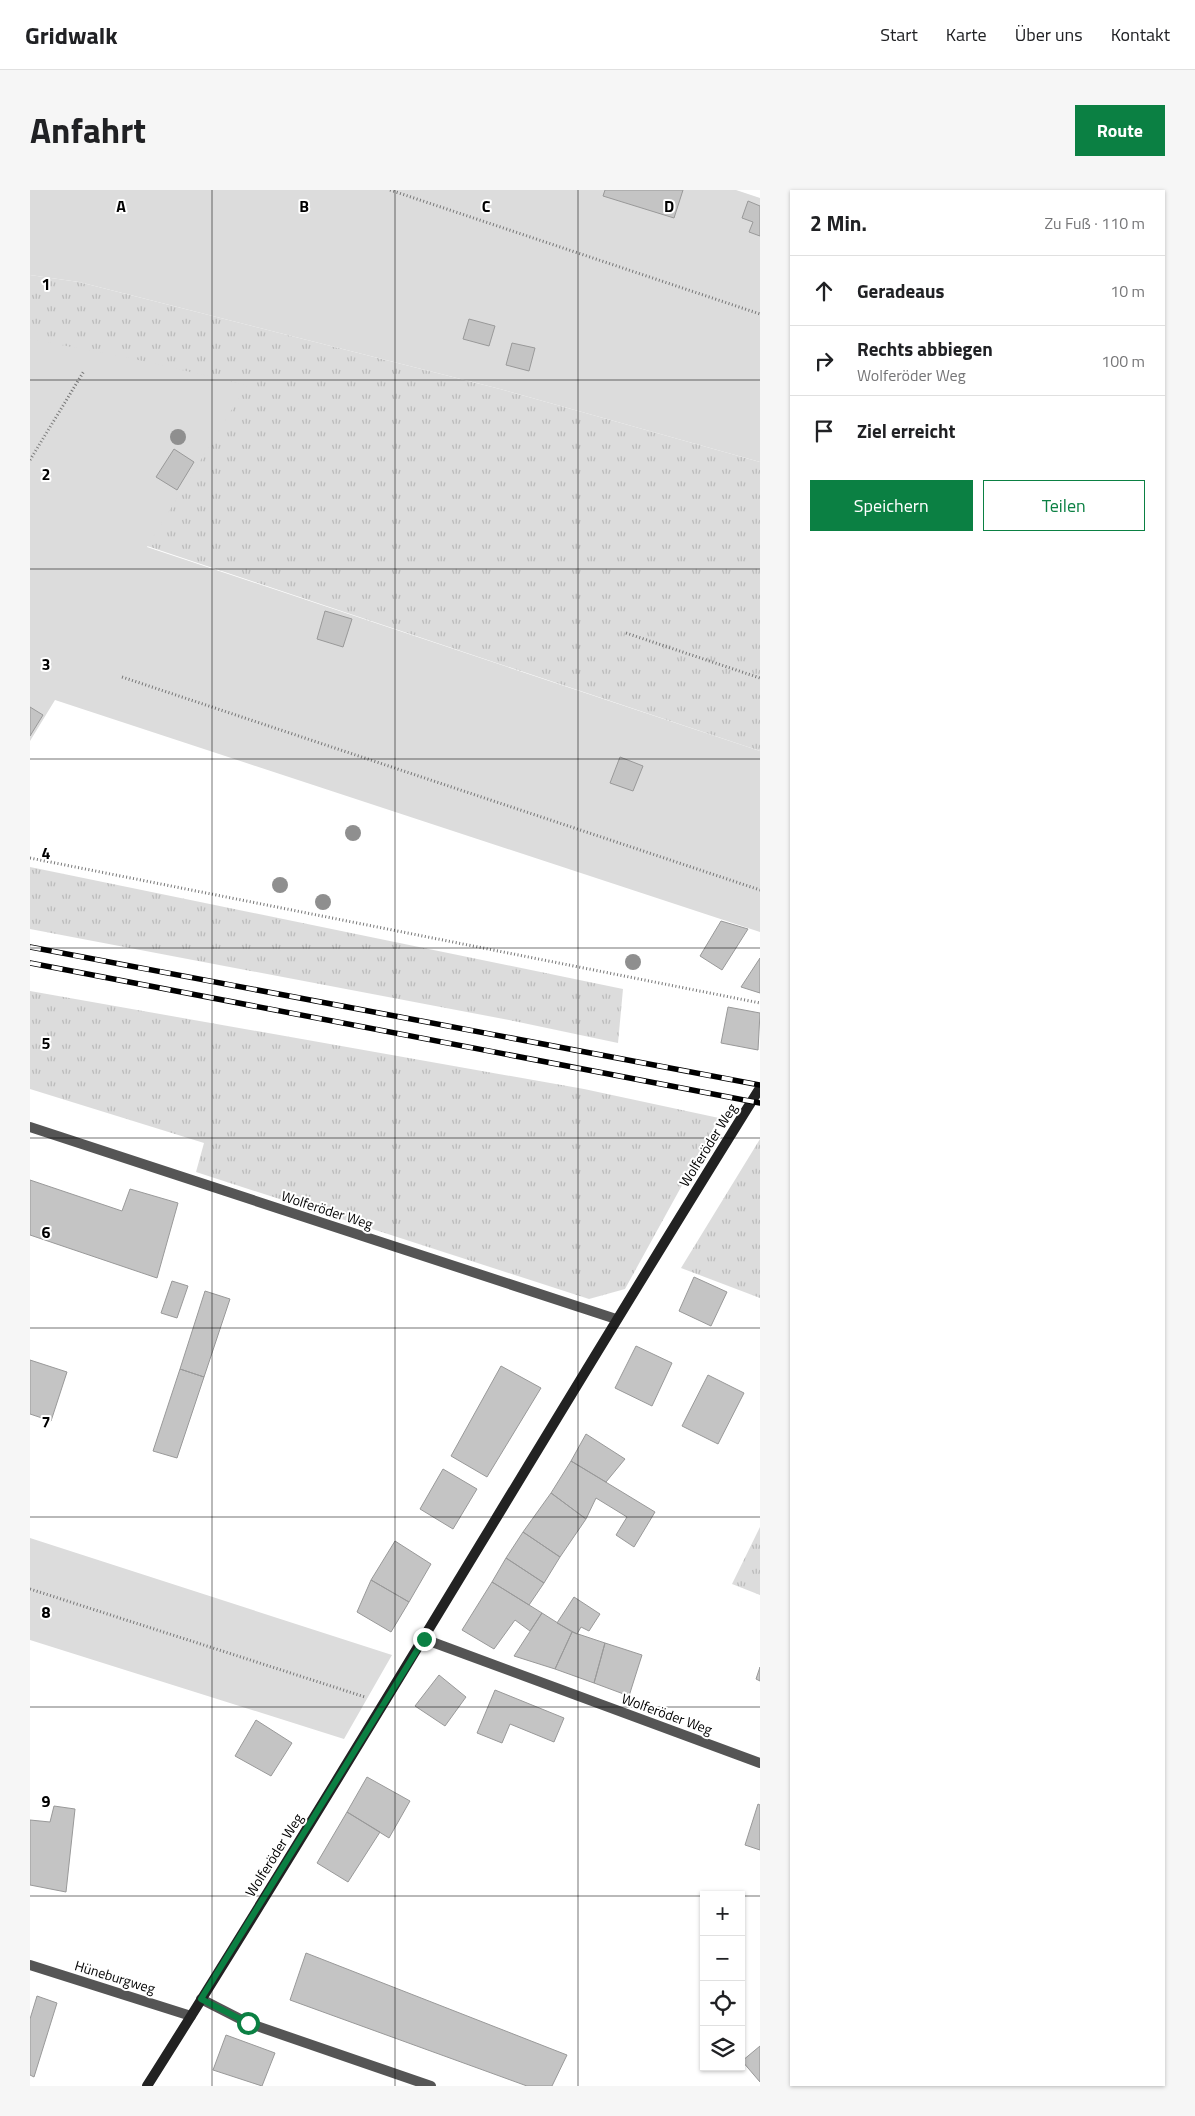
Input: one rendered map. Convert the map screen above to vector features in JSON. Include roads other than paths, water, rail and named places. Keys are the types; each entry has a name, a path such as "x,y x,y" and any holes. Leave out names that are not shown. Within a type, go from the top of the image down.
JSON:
{"main road":[{"name":"Wolferöder Weg","path":"147,2086 424,1639 616,1319 760,1088"}],"street":[{"name":"Wolferöder Weg","path":"30,1127 616,1319"},
{"name":"Wolferöder Weg","path":"424,1639 760,1763"},
{"name":"Hüneburgweg","path":"30,1965 191,2016"},
{"path":"201,1999 248,2023 431,2086"}],"railway":[{"path":"30,947 760,1085"},
{"path":"30,963 760,1103"}]}
